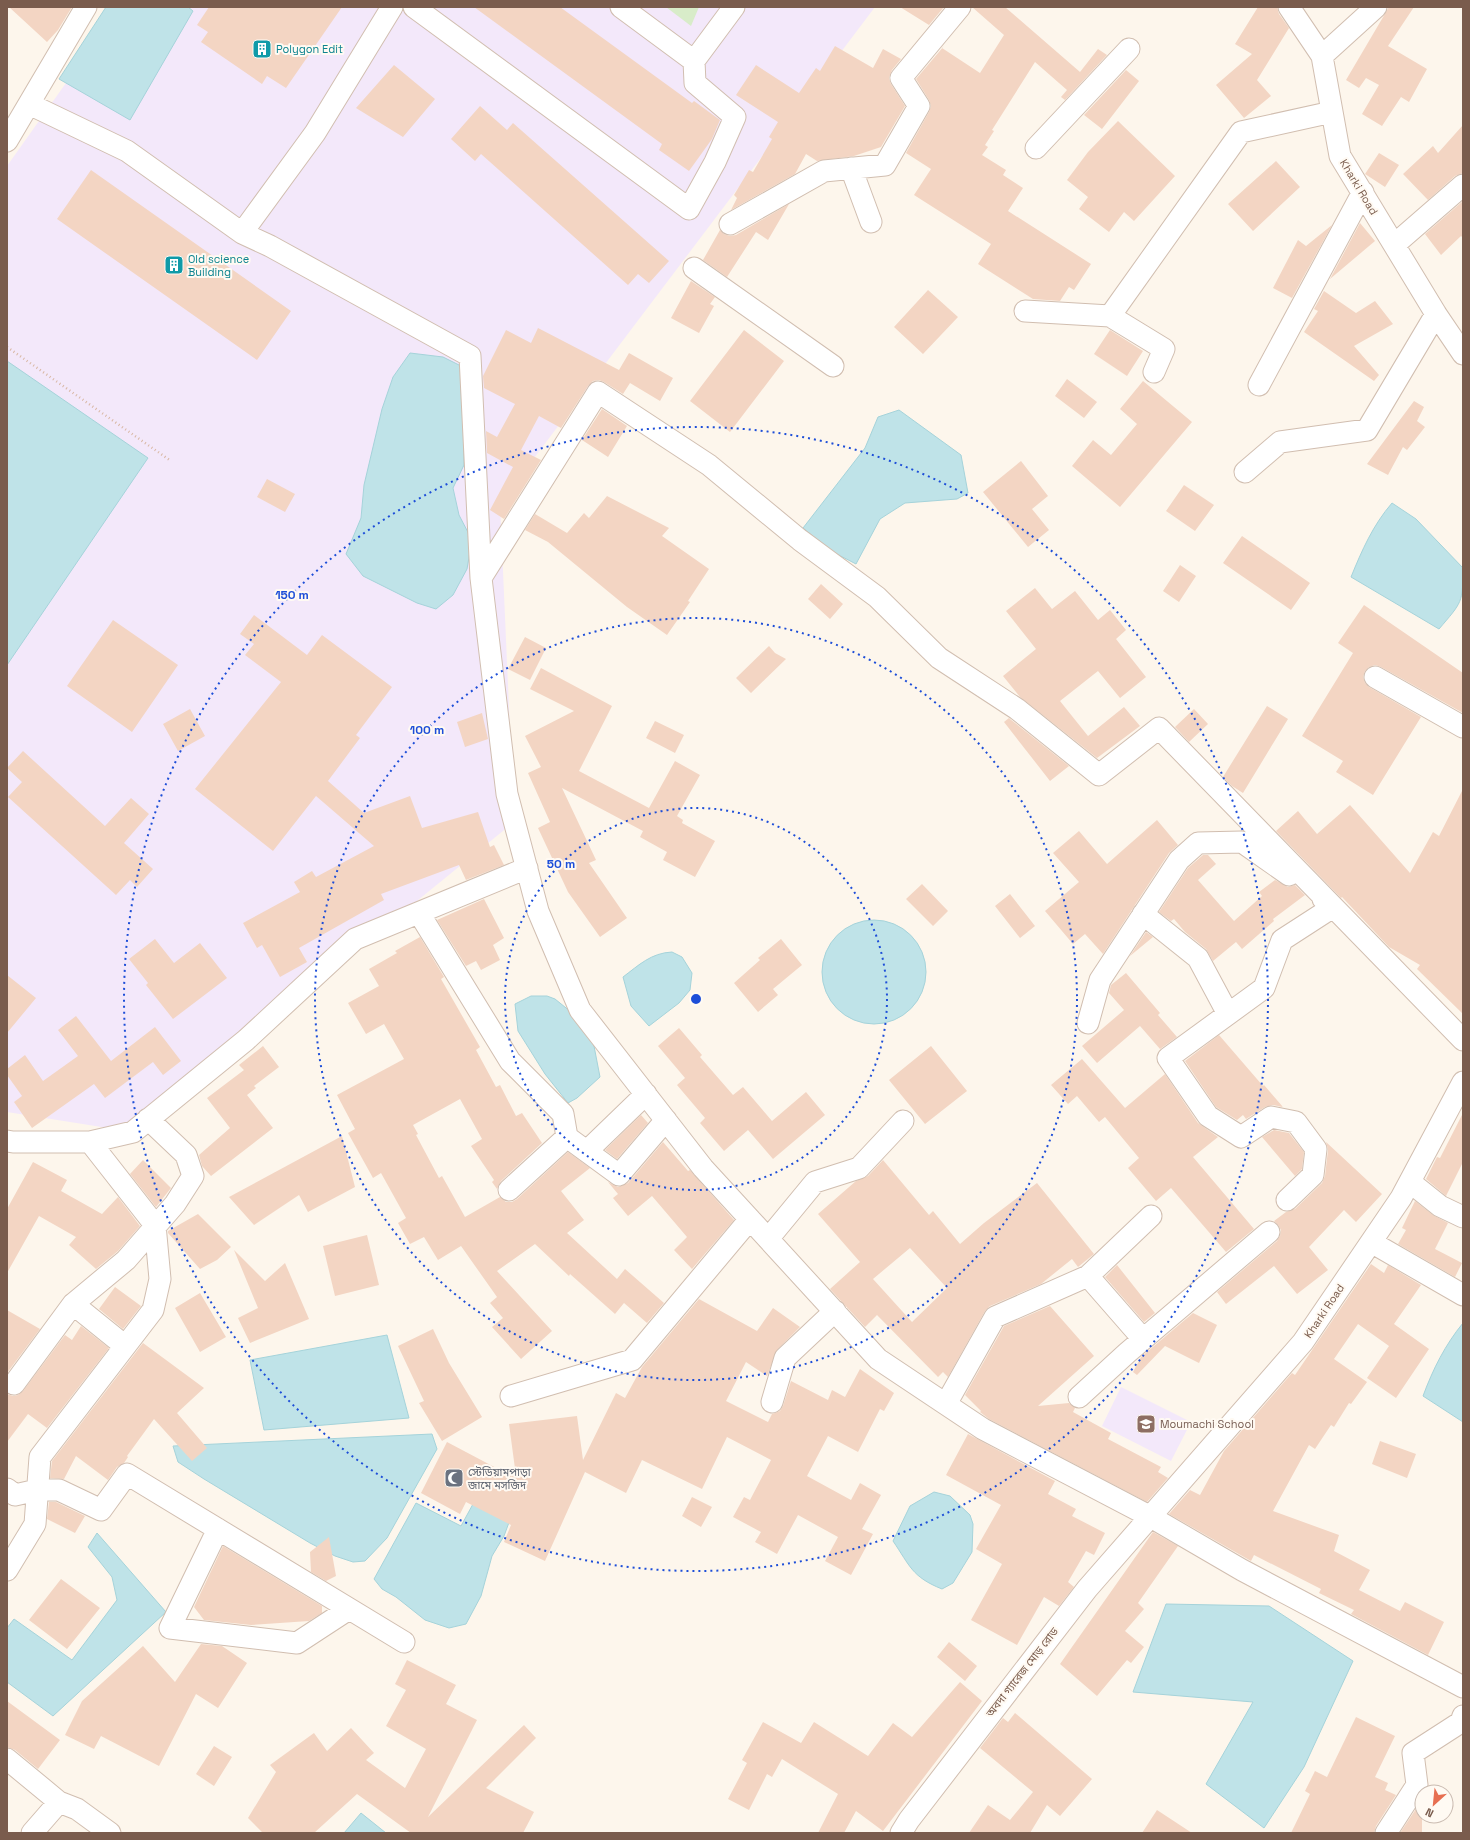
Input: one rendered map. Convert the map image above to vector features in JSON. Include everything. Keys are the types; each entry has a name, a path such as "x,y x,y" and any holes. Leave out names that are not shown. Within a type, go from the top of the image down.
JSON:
{"street":[{"path":"7,141 86,7"},
{"path":"242,233 315,133 392,7"},
{"path":"414,7 689,209 715,162 735,117 695,83 694,61 734,7"},
{"path":"621,7 694,61"},
{"path":"730,224 824,171 885,165 919,106 901,78 960,7"},
{"name":"Kharki Road","path":"1288,7 1322,56 1340,156 1436,314 1463,354"},
{"path":"1322,56 1376,7"},
{"path":"1036,148 1129,50"},
{"path":"29,104 127,151 242,233 270,246 470,356 481,578 507,794 538,911 580,1010 703,1168 878,1358 983,1429 1151,1517 1242,1570 1463,1687"},
{"path":"1110,316 1241,132 1332,112"},
{"path":"851,168 871,222"},
{"path":"1394,245 1463,185"},
{"path":"1259,384 1363,192"},
{"path":"694,268 833,366"},
{"path":"1025,310 1110,316 1164,349 1154,372"},
{"path":"1245,472 1280,442 1367,430 1436,314"},
{"path":"481,578 598,392 708,465 800,540 877,597 939,658 1017,709 1099,775 1159,728 1463,1040"},
{"path":"1375,677 1463,727"},
{"path":"1088,1023 1100,980 1179,860 1198,843 1242,842 1333,906"},
{"path":"7,1141 90,1142 133,1132 246,1040 354,939 527,868"},
{"path":"1287,1200 1313,1175 1316,1150 1296,1122 1271,1117 1241,1137 1208,1116 1168,1058 1264,988 1282,940 1333,906"},
{"path":"419,912 510,1061 563,1114 567,1137 619,1175 666,1120"},
{"path":"1143,914 1198,958 1228,1014"},
{"name":"Kharki Road","path":"1151,1517 1303,1342 1410,1182 1463,1082"},
{"path":"586,1151 646,1094"},
{"path":"14,1384 73,1304 126,1260 155,1225 175,1204 193,1176 186,1155 148,1119"},
{"path":"768,1239 815,1182 859,1168 903,1121"},
{"path":"509,1190 567,1137"},
{"path":"7,1570 35,1524 40,1458 153,1310 160,1278 155,1225 90,1142"},
{"path":"1410,1182 1440,1206 1463,1217"},
{"path":"946,1404 995,1317 1088,1276 1150,1216"},
{"path":"511,1396 632,1360 750,1219"},
{"path":"1079,1398 1143,1339 1269,1232"},
{"path":"1371,1242 1463,1296"},
{"path":"1088,1276 1143,1339"},
{"path":"73,1304 125,1346"},
{"path":"772,1402 785,1358 835,1311"},
{"path":"7,1490 15,1494 37,1490 59,1490 101,1510 127,1474 404,1642"},
{"name":"অবদা গ্যারেজ মোড় রোড","path":"901,1833 908,1820 1087,1588 1151,1517"},
{"path":"218,1529 170,1628 298,1643 349,1609"},
{"path":"1386,1833 1417,1785 1413,1753 1461,1722 1463,1716"},
{"path":"7,1759 59,1802 77,1809 110,1833"},
{"path":"32,1833 59,1802"}],"path":[{"path":"7,347 172,461"}],"shaded area":[{"path":"120,7 875,7 500,503 514,822 133,1132 7,1112 7,166"},
{"name":"Moumachi School","path":"1121,1387 1191,1422 1171,1461 1102,1426"}],"green space":[{"path":"666,7 699,7 691,26"}],"water":[{"path":"106,7 188,7 193,11 130,120 59,79"},
{"path":"410,353 443,357 463,367 464,465 453,488 459,515 472,540 467,569 453,595 436,609 417,603 363,576 346,554 361,518 364,485 382,409 393,377"},
{"path":"7,361 148,458 7,665"},
{"path":"899,410 961,455 968,493 957,499 905,503 880,519 856,564 831,551 803,528 865,448 878,417"},
{"path":"1392,503 1416,519 1463,568 1460,602 1439,629 1351,577 1368,538 1385,511"},
{"path":"874,920 894,924 903,929 917,943 922,952 926,972 922,992 917,1001 903,1015 894,1020 874,1024 854,1020 845,1015 831,1001 826,992 822,972 826,952 831,943 845,929 854,924"},
{"path":"672,952 682,957 692,973 690,990 679,1003 649,1026 631,1006 623,977 651,957"},
{"path":"531,996 547,996 555,999 576,1016 587,1029 594,1046 600,1077 577,1098 568,1103 545,1074 518,1031 515,1004"},
{"path":"1463,1323 1463,1422 1423,1396 1440,1358"},
{"path":"387,1335 409,1418 264,1430 250,1360"},
{"path":"432,1434 437,1449 387,1538 365,1561 353,1562 335,1556 310,1543 204,1479 178,1462 173,1446"},
{"path":"491,1471 511,1517 504,1536 492,1556 481,1596 466,1624 449,1628 425,1620 396,1597 382,1589 374,1579 416,1503 461,1526"},
{"path":"934,1492 950,1496 970,1515 973,1524 972,1552 953,1583 942,1589 932,1585 918,1575 908,1564 893,1541 910,1506"},
{"path":"97,1533 166,1612 53,1716 7,1682 7,1628 14,1619 72,1660 117,1600 112,1577 88,1547"},
{"path":"1166,1604 1269,1606 1353,1661 1304,1767 1264,1828 1206,1784 1253,1702 1133,1692"},
{"path":"361,1813 386,1833 344,1833"}],"building":[{"path":"9,7 72,7 58,30 47,42"},
{"name":"Polygon Edit","path":"209,7 342,7 286,88 267,76 262,84 201,42 208,32 197,25"},
{"path":"474,7 560,7 692,103 694,101 720,120 712,139 689,171 659,150 662,144"},
{"path":"900,7 944,7 929,25"},
{"path":"972,7 1005,7 1080,72 1098,49 1107,55 1065,100 1061,97 1067,90 1035,62 992,130 994,131 985,145 988,147 982,155 1006,170 1003,175 1023,188 1008,211 1091,264 1074,290 1069,287 1060,301 1033,299 978,264 991,244 914,195 931,169 906,153 931,106 916,79 942,48 980,73 1004,35"},
{"path":"1258,7 1277,7 1279,14 1289,28 1257,80 1271,96 1244,118 1216,85 1252,54 1235,44"},
{"path":"1389,7 1414,7 1388,46 1427,69 1409,102 1401,97 1382,126 1362,114 1379,85 1366,78 1359,88 1346,80"},
{"path":"835,46 873,68 883,49 901,59 892,70 889,78 891,84 905,106 881,147 854,156 817,161 806,154 795,174 731,210 737,198 734,195 749,170 753,172 772,139 769,137 778,122 736,95 756,65 799,93 816,68 820,71"},
{"path":"394,65 435,99 403,137 356,108"},
{"path":"1126,70 1139,81 1102,129 1084,115"},
{"path":"480,106 507,130 513,123 669,261 649,283 638,274 628,285 481,154 475,161 451,139"},
{"path":"1118,121 1175,176 1134,221 1124,212 1109,232 1079,209 1088,197 1067,180 1088,152"},
{"path":"1463,125 1463,173 1455,176 1428,200 1403,174 1433,146 1438,153"},
{"path":"1379,153 1399,165 1385,187 1365,174"},
{"path":"1276,161 1300,187 1253,231 1228,204"},
{"name":"Old science Building","path":"91,170 291,311 257,360 57,219"},
{"path":"1463,201 1463,238 1461,236 1441,255 1425,234"},
{"path":"789,204 768,240 756,232 727,277 703,260 720,230 724,234 730,236 736,235"},
{"path":"1360,223 1375,241 1330,279"},
{"path":"1332,225 1292,298 1273,288 1298,240 1306,246"},
{"path":"691,281 715,297 710,304 714,306 699,333 671,318"},
{"path":"928,290 958,317 923,354 894,327"},
{"path":"1324,291 1356,313 1375,301 1393,324 1354,346 1379,375 1374,381 1304,332 1318,311 1314,309"},
{"path":"538,328 619,370 629,353 673,378 660,401 630,383 623,394 604,382 599,380 593,381 588,386 561,428 539,416 521,450 541,460 504,519 490,510 513,467 487,453 486,431 497,437 515,404 484,388 483,376 506,330 531,343"},
{"path":"744,330 784,361 730,432 690,401"},
{"path":"1110,330 1143,351 1127,376 1094,354"},
{"path":"1067,379 1097,402 1084,418 1055,396"},
{"path":"1143,381 1192,422 1120,507 1072,466 1093,440 1111,455 1137,424 1120,409"},
{"path":"1414,401 1424,407 1417,421 1425,427 1407,450 1403,447 1388,475 1367,464"},
{"path":"602,409 627,426 608,457 582,440"},
{"path":"1021,461 1048,496 1032,509 1049,530 1028,547 983,492"},
{"path":"267,479 295,494 285,512 257,497"},
{"path":"1184,485 1214,505 1195,531 1166,511"},
{"path":"607,496 669,528 662,536 709,569 688,601 690,602 667,635 627,607 548,542 525,530 535,514 567,533 584,513 589,518"},
{"path":"1242,536 1310,583 1291,610 1223,563"},
{"path":"1180,565 1196,576 1179,602 1163,591"},
{"path":"821,584 843,604 830,619 808,599"},
{"path":"1035,588 1052,609 1075,591 1098,620 1110,610 1126,630 1116,639 1146,677 1120,698 1098,671 1060,701 1088,736 1124,707 1140,726 1097,758 1020,697 1003,676 1036,649 1006,611"},
{"path":"1364,605 1463,673 1463,713 1381,667 1375,665 1369,667 1365,671 1363,677 1365,683 1369,687 1421,717 1373,795 1336,772 1343,761 1302,736 1353,653 1338,643"},
{"path":"254,615 307,655 322,635 392,687 356,735 360,738 328,781 364,813 410,796 422,828 478,812 490,847 494,845 504,865 466,880 459,865 381,894 384,900 299,948 307,962 280,977 262,945 257,948 243,923 300,892 294,882 312,871 316,877 374,846 316,796 273,851 195,789 281,682 245,655 254,644 240,634"},
{"path":"113,620 178,665 132,732 67,686"},
{"path":"525,637 546,648 530,680 508,669"},
{"path":"769,646 775,653 786,659 751,693 736,678"},
{"path":"541,668 612,706 579,771 649,808 675,761 700,775 677,816 683,820 682,823 715,841 695,877 663,860 667,852 640,837 643,831 562,788 596,860 589,863 627,918 600,937 568,892 538,828 550,822 528,773 541,767 525,736 574,711 530,689"},
{"path":"1267,706 1288,719 1243,793 1232,786 1223,777"},
{"path":"190,709 205,736 178,751 163,724"},
{"path":"1194,709 1208,724 1189,742 1175,727"},
{"path":"482,713 488,739 465,747 457,722"},
{"path":"1009,718 1069,766 1050,781 1004,722"},
{"path":"655,721 684,735 675,753 646,738"},
{"path":"23,751 105,826 131,798 149,814 124,843 153,869 137,887 130,880 116,895 8,797 22,782 7,768"},
{"path":"1463,789 1463,1014 1417,969 1420,965 1389,947 1342,897 1341,898 1276,831 1298,811 1317,834 1350,805 1410,873 1433,832 1439,836"},
{"path":"1157,820 1178,845 1169,853 1103,954 1085,934 1073,944 1045,911 1079,882 1053,853 1079,831 1107,864"},
{"path":"1203,855 1208,855 1216,864 1198,880 1234,921 1262,896 1259,892 1275,880 1288,887 1295,885 1305,895 1273,919 1274,921 1242,949 1236,942 1213,961 1206,949 1185,932 1174,919 1171,921 1159,912 1188,868"},
{"path":"922,884 948,911 933,926 906,899"},
{"path":"1010,894 1035,926 1020,938 995,906"},
{"path":"484,899 504,938 493,945 500,960 481,970 476,961 466,966 437,920"},
{"path":"1146,932 1153,937 1130,956"},
{"path":"420,937 444,977 441,979 480,1047 476,1050 496,1087 500,1085 516,1116 522,1113 542,1143 501,1181 497,1189 492,1182 494,1180 471,1146 482,1139 460,1099 413,1125 418,1134 416,1135 439,1178 442,1176 465,1217 500,1197 506,1202 512,1202 517,1199 568,1152 590,1168 561,1191 584,1220 567,1233 617,1279 625,1269 664,1303 647,1323 624,1303 615,1314 570,1274 569,1276 535,1244 497,1271 552,1331 521,1359 492,1327 503,1318 490,1303 497,1297 461,1246 438,1260 424,1237 410,1244 398,1223 406,1218 381,1173 373,1178 348,1133 355,1129 337,1095 404,1059 384,1024 366,1034 348,1003 379,986 369,969 397,953 395,951"},
{"path":"155,939 174,963 200,943 227,978 173,1019 146,985 148,983 129,959"},
{"path":"781,939 802,965 773,989 778,995 758,1012 734,983 760,960 758,958"},
{"path":"1126,973 1160,1013 1158,1015 1177,1037 1160,1049 1140,1026 1097,1063 1082,1046 1124,1010 1109,993 1111,985"},
{"path":"7,975 36,998 7,1033"},
{"path":"76,1016 111,1061 155,1027 181,1061 163,1075 153,1062 105,1098 94,1084 32,1128 14,1102 22,1096 7,1075 7,1069 25,1055 43,1081 78,1056 58,1030"},
{"path":"679,1028 702,1055 700,1057 733,1095 743,1087 772,1121 806,1092 825,1115 773,1159 748,1130 724,1151 700,1123 705,1118 677,1085 685,1078 658,1046"},
{"path":"1219,1035 1283,1107 1273,1105 1265,1107 1246,1119 1243,1115 1237,1120 1216,1107 1185,1061"},
{"path":"263,1046 279,1067 254,1086 256,1088 247,1095 273,1128 211,1176 202,1166 199,1155 230,1128 207,1098 244,1070 239,1065"},
{"path":"931,1046 967,1091 925,1124 889,1080"},
{"path":"1082,1059 1125,1108 1165,1074 1198,1123 1218,1137 1193,1157 1254,1229 1226,1252 1171,1188 1156,1201 1128,1168 1139,1158 1105,1117 1099,1122 1077,1096 1068,1104 1051,1085"},
{"path":"1463,1113 1463,1162 1446,1196 1426,1179 1437,1157 1440,1158"},
{"path":"641,1115 648,1123 617,1159 605,1150"},
{"path":"1274,1130 1289,1133 1304,1152 1302,1169 1295,1176 1262,1137"},
{"path":"342,1136 355,1187 308,1212 299,1195 254,1225 229,1197"},
{"path":"663,1142 734,1220 692,1269 674,1250 687,1237 652,1196 628,1216 613,1198 618,1194 608,1182 618,1187 628,1183"},
{"path":"1326,1142 1382,1194 1356,1222 1344,1210 1309,1247 1328,1270 1297,1294 1274,1266 1226,1304 1217,1292 1277,1241 1281,1230 1274,1221 1286,1212 1295,1209 1322,1183 1325,1176 1328,1150"},
{"path":"143,1160 171,1188 156,1207 130,1174"},
{"path":"883,1160 929,1215 933,1211 960,1244 984,1223 1037,1183 1094,1254 1078,1267 1072,1259 1041,1284 990,1306 985,1311 948,1377 943,1372 938,1377 877,1315 865,1327 830,1289 860,1262 818,1214 856,1181 868,1176","holes":["910,1248 947,1288 912,1322 873,1279"]},
{"path":"33,1162 67,1180 61,1191 102,1214 118,1197 140,1226 118,1251 96,1269 69,1245 76,1237 39,1216 7,1273 7,1209"},
{"path":"1415,1201 1433,1215 1448,1223 1435,1249 1462,1263 1455,1277 1398,1244 1406,1230 1402,1228"},
{"path":"198,1214 231,1247 217,1260 200,1269 168,1233 168,1231"},
{"path":"367,1235 379,1285 335,1296 323,1246"},
{"path":"234,1250 265,1281 285,1263 309,1319 250,1343 238,1318 258,1308"},
{"path":"1371,1264 1384,1273 1388,1265 1421,1285 1394,1324 1429,1349 1396,1398 1367,1378 1389,1346 1358,1324 1334,1359 1367,1382 1351,1404 1349,1403 1334,1427 1331,1425 1315,1449 1309,1445 1273,1511 1339,1535 1334,1551 1370,1570 1359,1590 1400,1611 1405,1602 1444,1622 1428,1655 1351,1614 1354,1610 1319,1593 1321,1589 1254,1555 1251,1561 1169,1514 1190,1490 1200,1495 1224,1451 1292,1373 1295,1375"},
{"path":"1117,1265 1155,1313 1144,1322 1105,1277"},
{"path":"115,1287 141,1306 123,1329 99,1309"},
{"path":"200,1293 226,1337 200,1352 175,1308"},
{"path":"699,1299 757,1331 773,1308 800,1327 777,1350 767,1376 746,1362 726,1401 768,1422 772,1414 780,1411 783,1406 791,1381 828,1400 832,1390 845,1397 860,1369 894,1393 884,1411 880,1409 858,1452 828,1436 807,1476 851,1500 860,1483 881,1495 862,1529 873,1534 851,1575 825,1561 838,1537 798,1515 777,1554 755,1542 761,1532 733,1517 744,1497 750,1500 771,1460 727,1437 702,1489 642,1460 626,1493 585,1472 545,1561 504,1542 511,1525 466,1502 460,1514 421,1493 447,1442 500,1470 500,1468 516,1476 509,1424 577,1416 583,1460 616,1393 625,1398 642,1367"},
{"path":"1050,1306 1094,1356 1038,1406 1069,1403 1075,1408 1073,1412 1111,1433 1108,1439 1161,1467 1158,1472 1168,1478 1147,1502 989,1419 980,1412 981,1411 965,1395 1004,1326"},
{"path":"7,1310 40,1329 7,1373"},
{"path":"1193,1313 1217,1325 1199,1363 1165,1346 1137,1375 1133,1372 1141,1357"},
{"path":"81,1326 109,1348 47,1428 28,1414 7,1442 7,1394 13,1396 18,1395 23,1391 65,1335 72,1340"},
{"path":"433,1329 449,1363 482,1417 442,1441 419,1403 424,1401 398,1346"},
{"path":"143,1343 204,1388 177,1413 207,1448 192,1461 154,1419 127,1456 128,1457 124,1463 117,1467 108,1480 76,1456 64,1479 50,1478 52,1461"},
{"path":"968,1434 1055,1481 1048,1494 1076,1509 1072,1516 1105,1533 1094,1555 1086,1551 1068,1582 1074,1587 1059,1606 1044,1597 1017,1645 971,1620 1002,1564 976,1549 1001,1505 946,1475"},
{"path":"1380,1441 1416,1454 1407,1478 1372,1464"},
{"path":"692,1497 712,1507 701,1527 682,1516"},
{"path":"49,1502 56,1502 85,1516 75,1533 47,1519"},
{"path":"1153,1532 1178,1546 1138,1603 1144,1609 1125,1631 1144,1647 1131,1663 1127,1660 1097,1696 1060,1664"},
{"path":"329,1537 336,1576 326,1581 311,1572 310,1552"},
{"path":"223,1546 322,1606 322,1613 309,1621 251,1625 204,1620 194,1607"},
{"path":"61,1579 100,1608 67,1649 29,1620"},
{"path":"949,1642 977,1666 965,1681 937,1657"},
{"path":"201,1644 222,1646 247,1663 218,1708 196,1694 159,1766 101,1736 94,1749 65,1735 82,1701 143,1646 175,1682"},
{"path":"407,1660 456,1685 446,1704 477,1720 428,1817 524,1725 536,1738 486,1788 534,1812 523,1833 411,1833 357,1794 314,1833 263,1833 248,1818 276,1772 270,1765 314,1733 327,1751 351,1728 374,1753 366,1760 405,1788 426,1749 386,1726 406,1690 395,1684"},
{"path":"960,1682 982,1701 883,1831 856,1811 844,1833 818,1833 838,1794 782,1759 772,1777 767,1774 749,1810 728,1799 747,1763 742,1760 763,1722 801,1743 814,1722 868,1756 893,1723 912,1737"},
{"path":"7,1701 60,1740 38,1769 15,1750 7,1747"},
{"path":"1015,1713 1092,1779 1060,1816 1047,1805 1030,1833 969,1833 988,1805 1010,1820 1033,1792 980,1748 1003,1718 1008,1722"},
{"path":"1356,1717 1395,1736 1375,1777 1388,1783 1385,1790 1396,1795 1376,1826 1374,1833 1291,1833 1310,1794 1305,1791 1315,1771 1327,1777"},
{"path":"214,1746 232,1757 214,1786 196,1774"},
{"path":"1157,1810 1192,1833 1142,1833"},
{"path":"1414,1812 1414,1824 1422,1824 1422,1833 1400,1833"}],"place":[{"name":"Polygon Edit","path":"262,49"},
{"name":"Old science Building","path":"174,265"},
{"name":"Moumachi School","path":"1146,1424"},
{"name":"স্টেডিয়ামপাড়া জামে মসজিদ","path":"454,1478"}]}
